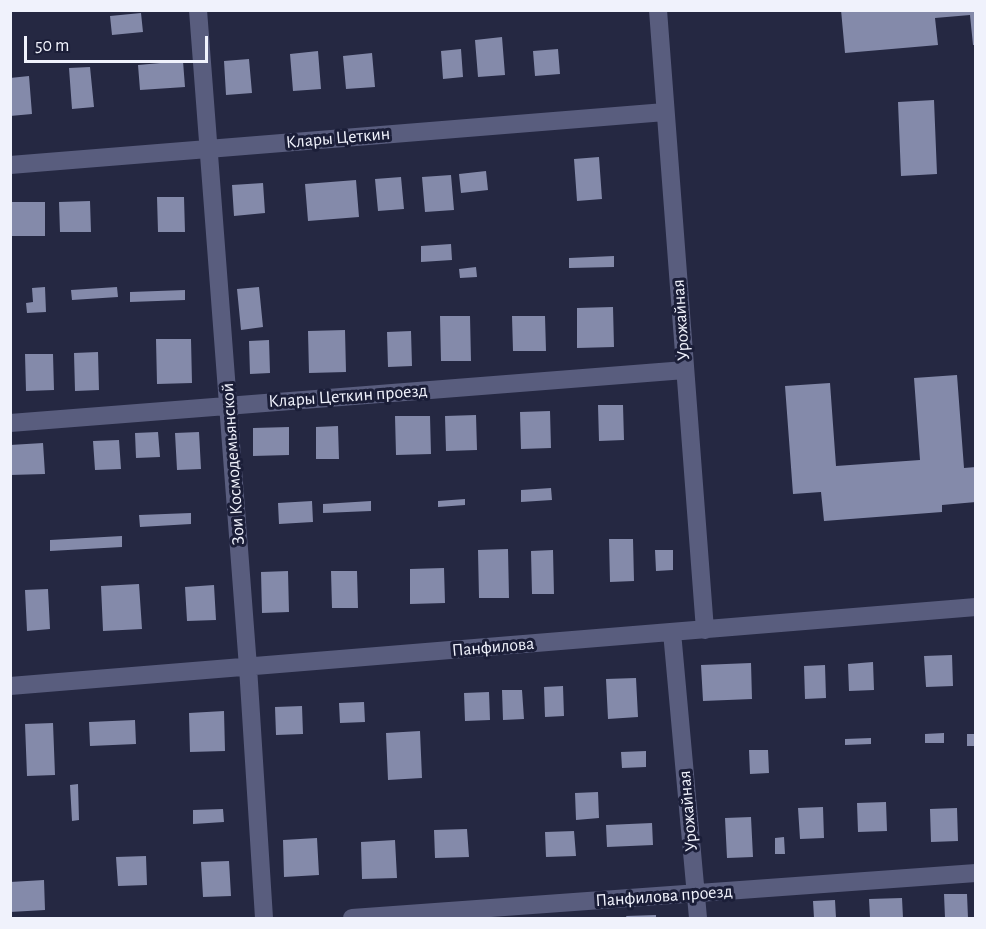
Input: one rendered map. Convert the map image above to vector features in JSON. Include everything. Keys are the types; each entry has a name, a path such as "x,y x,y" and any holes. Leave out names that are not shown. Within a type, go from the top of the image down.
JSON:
{"street":[{"name":"Зои Космодемьянской","path":"198,10 248,667 264,918"},
{"name":"Урожайная","path":"657,10 705,630"},
{"name":"Клары Цеткин","path":"10,165 665,112"},
{"name":"Клары Цеткин проезд","path":"10,423 685,370"},
{"name":"Панфилова","path":"10,686 975,606"},
{"name":"Урожайная","path":"672,632 698,918"},
{"name":"Панфилова проезд","path":"352,918 975,873"}],"building":[{"path":"841,10 976,10 976,45 973,45 970,15 935,18 938,45 845,53"},
{"path":"141,13 143,32 112,35 110,16"},
{"path":"502,37 505,75 478,77 475,40"},
{"path":"461,49 463,77 443,79 441,51"},
{"path":"558,49 560,74 535,76 533,51"},
{"path":"318,51 321,89 293,91 290,54"},
{"path":"372,53 375,87 346,89 343,56"},
{"path":"249,59 252,93 226,95 224,61"},
{"path":"183,61 185,87 140,90 138,65"},
{"path":"90,67 94,107 72,109 69,68"},
{"path":"29,76 32,114 10,116 10,78"},
{"path":"934,100 937,174 901,176 898,102"},
{"path":"599,157 602,199 577,201 574,159"},
{"path":"486,171 488,190 461,193 459,174"},
{"path":"451,175 454,210 425,212 422,177"},
{"path":"401,177 404,209 378,211 375,179"},
{"path":"356,180 359,217 308,221 305,184"},
{"path":"263,183 265,213 234,216 232,185"},
{"path":"157,197 184,197 185,232 158,232"},
{"path":"90,201 91,232 60,232 59,202"},
{"path":"10,202 45,202 45,236 10,236"},
{"path":"451,244 452,260 421,262 421,246"},
{"path":"614,256 614,267 569,268 569,258"},
{"path":"476,267 477,277 460,278 459,269"},
{"path":"45,287 46,312 27,313 26,303 33,302 32,288"},
{"path":"117,287 118,297 72,300 71,290"},
{"path":"259,287 263,327 241,330 237,289"},
{"path":"185,290 185,300 130,302 130,292"},
{"path":"613,307 614,347 577,348 577,308"},
{"path":"440,316 470,316 471,361 441,361"},
{"path":"512,316 545,316 546,351 513,351"},
{"path":"345,330 346,372 309,373 308,331"},
{"path":"411,331 412,366 388,367 387,332"},
{"path":"156,339 191,339 192,383 157,384"},
{"path":"269,340 270,373 250,374 249,341"},
{"path":"98,352 99,390 75,391 74,353"},
{"path":"25,354 53,354 54,390 26,391"},
{"path":"957,375 964,468 976,467 976,502 942,505 942,512 824,521 821,492 793,494 785,386 830,383 836,466 920,460 914,378"},
{"path":"598,405 623,405 624,440 599,441"},
{"path":"550,411 551,448 521,449 520,412"},
{"path":"476,415 477,450 446,451 445,416"},
{"path":"395,416 430,416 431,454 396,455"},
{"path":"338,426 339,459 316,459 316,427"},
{"path":"289,427 289,455 253,456 253,428"},
{"path":"158,432 160,457 136,458 135,433"},
{"path":"199,432 201,469 177,470 175,433"},
{"path":"119,440 121,469 95,470 93,441"},
{"path":"43,443 45,474 10,475 10,445"},
{"path":"551,488 552,500 521,502 521,490"},
{"path":"465,499 465,505 438,507 438,501"},
{"path":"312,501 313,522 279,524 278,503"},
{"path":"371,501 371,511 323,513 323,504"},
{"path":"191,513 191,524 140,527 139,515"},
{"path":"122,536 122,547 50,551 50,540"},
{"path":"609,539 633,539 634,581 610,582"},
{"path":"508,549 509,598 479,598 478,550"},
{"path":"553,550 554,594 532,594 531,551"},
{"path":"655,550 673,550 673,570 656,571"},
{"path":"444,568 445,603 410,604 410,569"},
{"path":"288,571 289,612 262,613 261,572"},
{"path":"331,571 357,571 358,608 332,608"},
{"path":"139,584 142,629 103,631 101,586"},
{"path":"214,585 216,620 187,621 185,587"},
{"path":"48,589 50,629 27,631 25,590"},
{"path":"952,655 953,686 926,687 924,656"},
{"path":"873,662 874,690 849,691 848,664"},
{"path":"751,663 752,699 703,701 701,665"},
{"path":"825,665 826,698 805,699 804,666"},
{"path":"636,678 638,717 608,719 606,679"},
{"path":"563,686 564,716 545,717 544,687"},
{"path":"502,690 522,690 524,719 503,720"},
{"path":"489,692 490,720 465,721 464,693"},
{"path":"364,702 365,722 340,723 339,703"},
{"path":"302,706 303,734 276,735 275,707"},
{"path":"224,711 225,751 190,752 189,713"},
{"path":"135,720 136,744 90,746 89,722"},
{"path":"53,723 55,775 27,776 25,724"},
{"path":"420,731 422,778 388,780 386,733"},
{"path":"944,733 944,743 925,743 925,734"},
{"path":"967,734 976,734 976,746 967,746"},
{"path":"871,738 871,744 845,745 845,739"},
{"path":"749,750 768,750 769,773 750,774"},
{"path":"646,751 646,767 622,768 621,752"},
{"path":"78,784 79,820 72,821 70,785"},
{"path":"598,792 599,818 576,820 575,793"},
{"path":"886,802 887,831 858,832 857,803"},
{"path":"823,807 824,838 800,839 798,808"},
{"path":"957,808 958,841 931,842 930,809"},
{"path":"223,809 224,822 193,824 193,810"},
{"path":"751,817 753,857 727,858 725,818"},
{"path":"652,823 653,845 607,847 606,825"},
{"path":"467,829 469,857 435,858 434,830"},
{"path":"574,831 576,856 546,857 545,832"},
{"path":"784,837 785,854 775,854 775,838"},
{"path":"317,838 319,875 284,877 283,840"},
{"path":"395,840 397,878 362,879 361,842"},
{"path":"146,856 147,885 118,886 116,857"},
{"path":"229,861 231,896 203,897 201,862"},
{"path":"44,880 45,910 10,912 10,882"},
{"path":"944,894 967,894 968,918 945,918"},
{"path":"902,898 903,918 870,918 869,899"},
{"path":"835,900 836,918 814,918 813,901"},
{"path":"656,915 656,918 627,918 626,916"}]}
